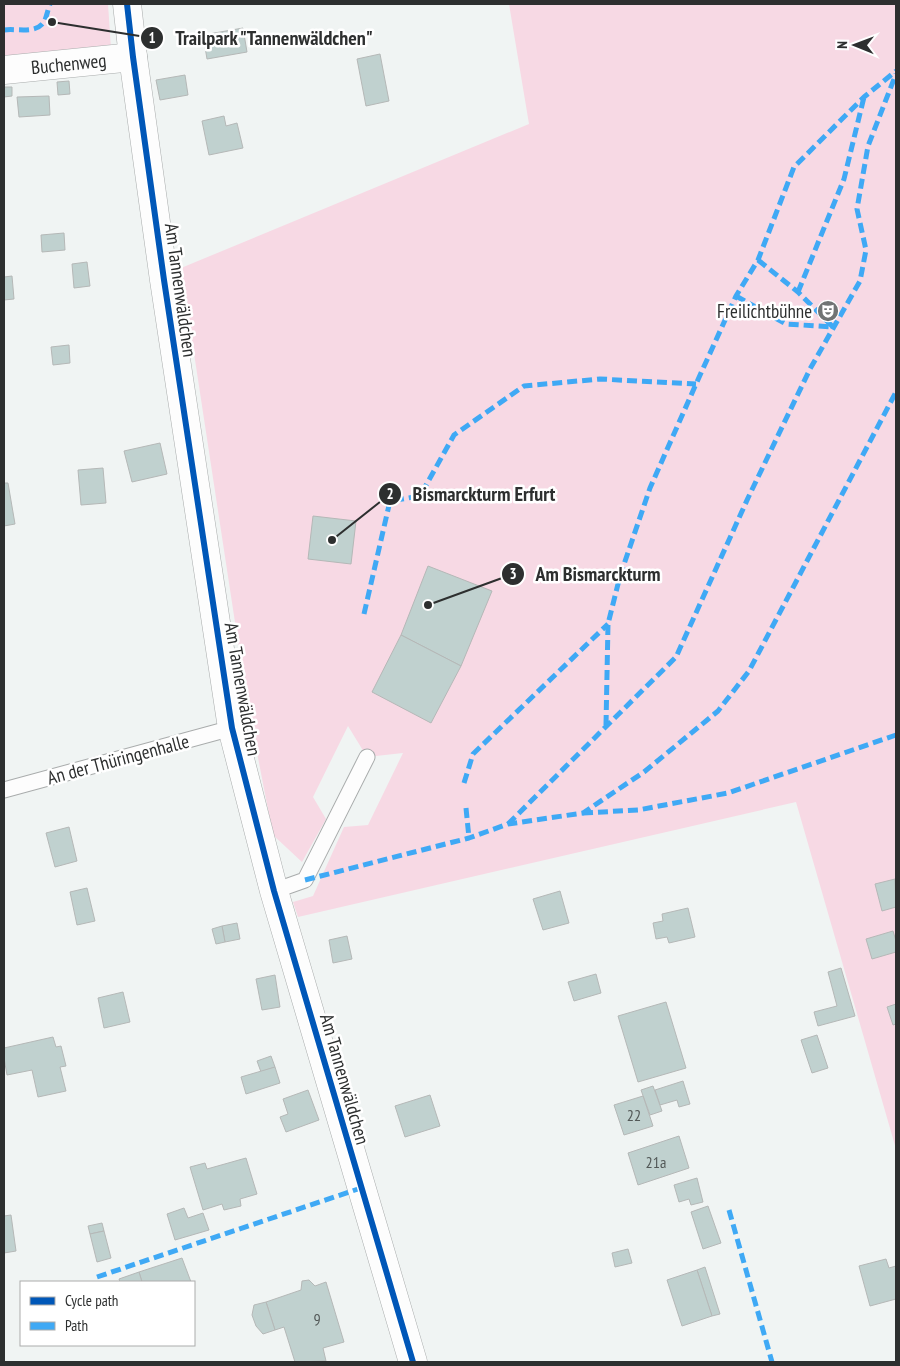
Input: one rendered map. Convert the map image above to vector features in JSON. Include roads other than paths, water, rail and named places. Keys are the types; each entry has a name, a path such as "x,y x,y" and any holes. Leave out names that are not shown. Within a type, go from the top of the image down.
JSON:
{"street":[{"name":"Am Tannenwäldchen","path":"127,4 164,280 232,728 274,891 413,1362"},
{"name":"Buchenweg","path":"4,70 133,57"}],"lane":[{"name":"An der Thüringenhalle","path":"4,790 232,728"},
{"path":"274,891 306,880 367,757"}],"place":[{"name":"Trailpark \"Tannenwäldchen\"","path":"52,22"},
{"name":"Freilichtbühne","path":"828,311"},
{"name":"Bismarckturm Erfurt","path":"332,540"},
{"name":"Am Bismarckturm","path":"428,605"}]}
